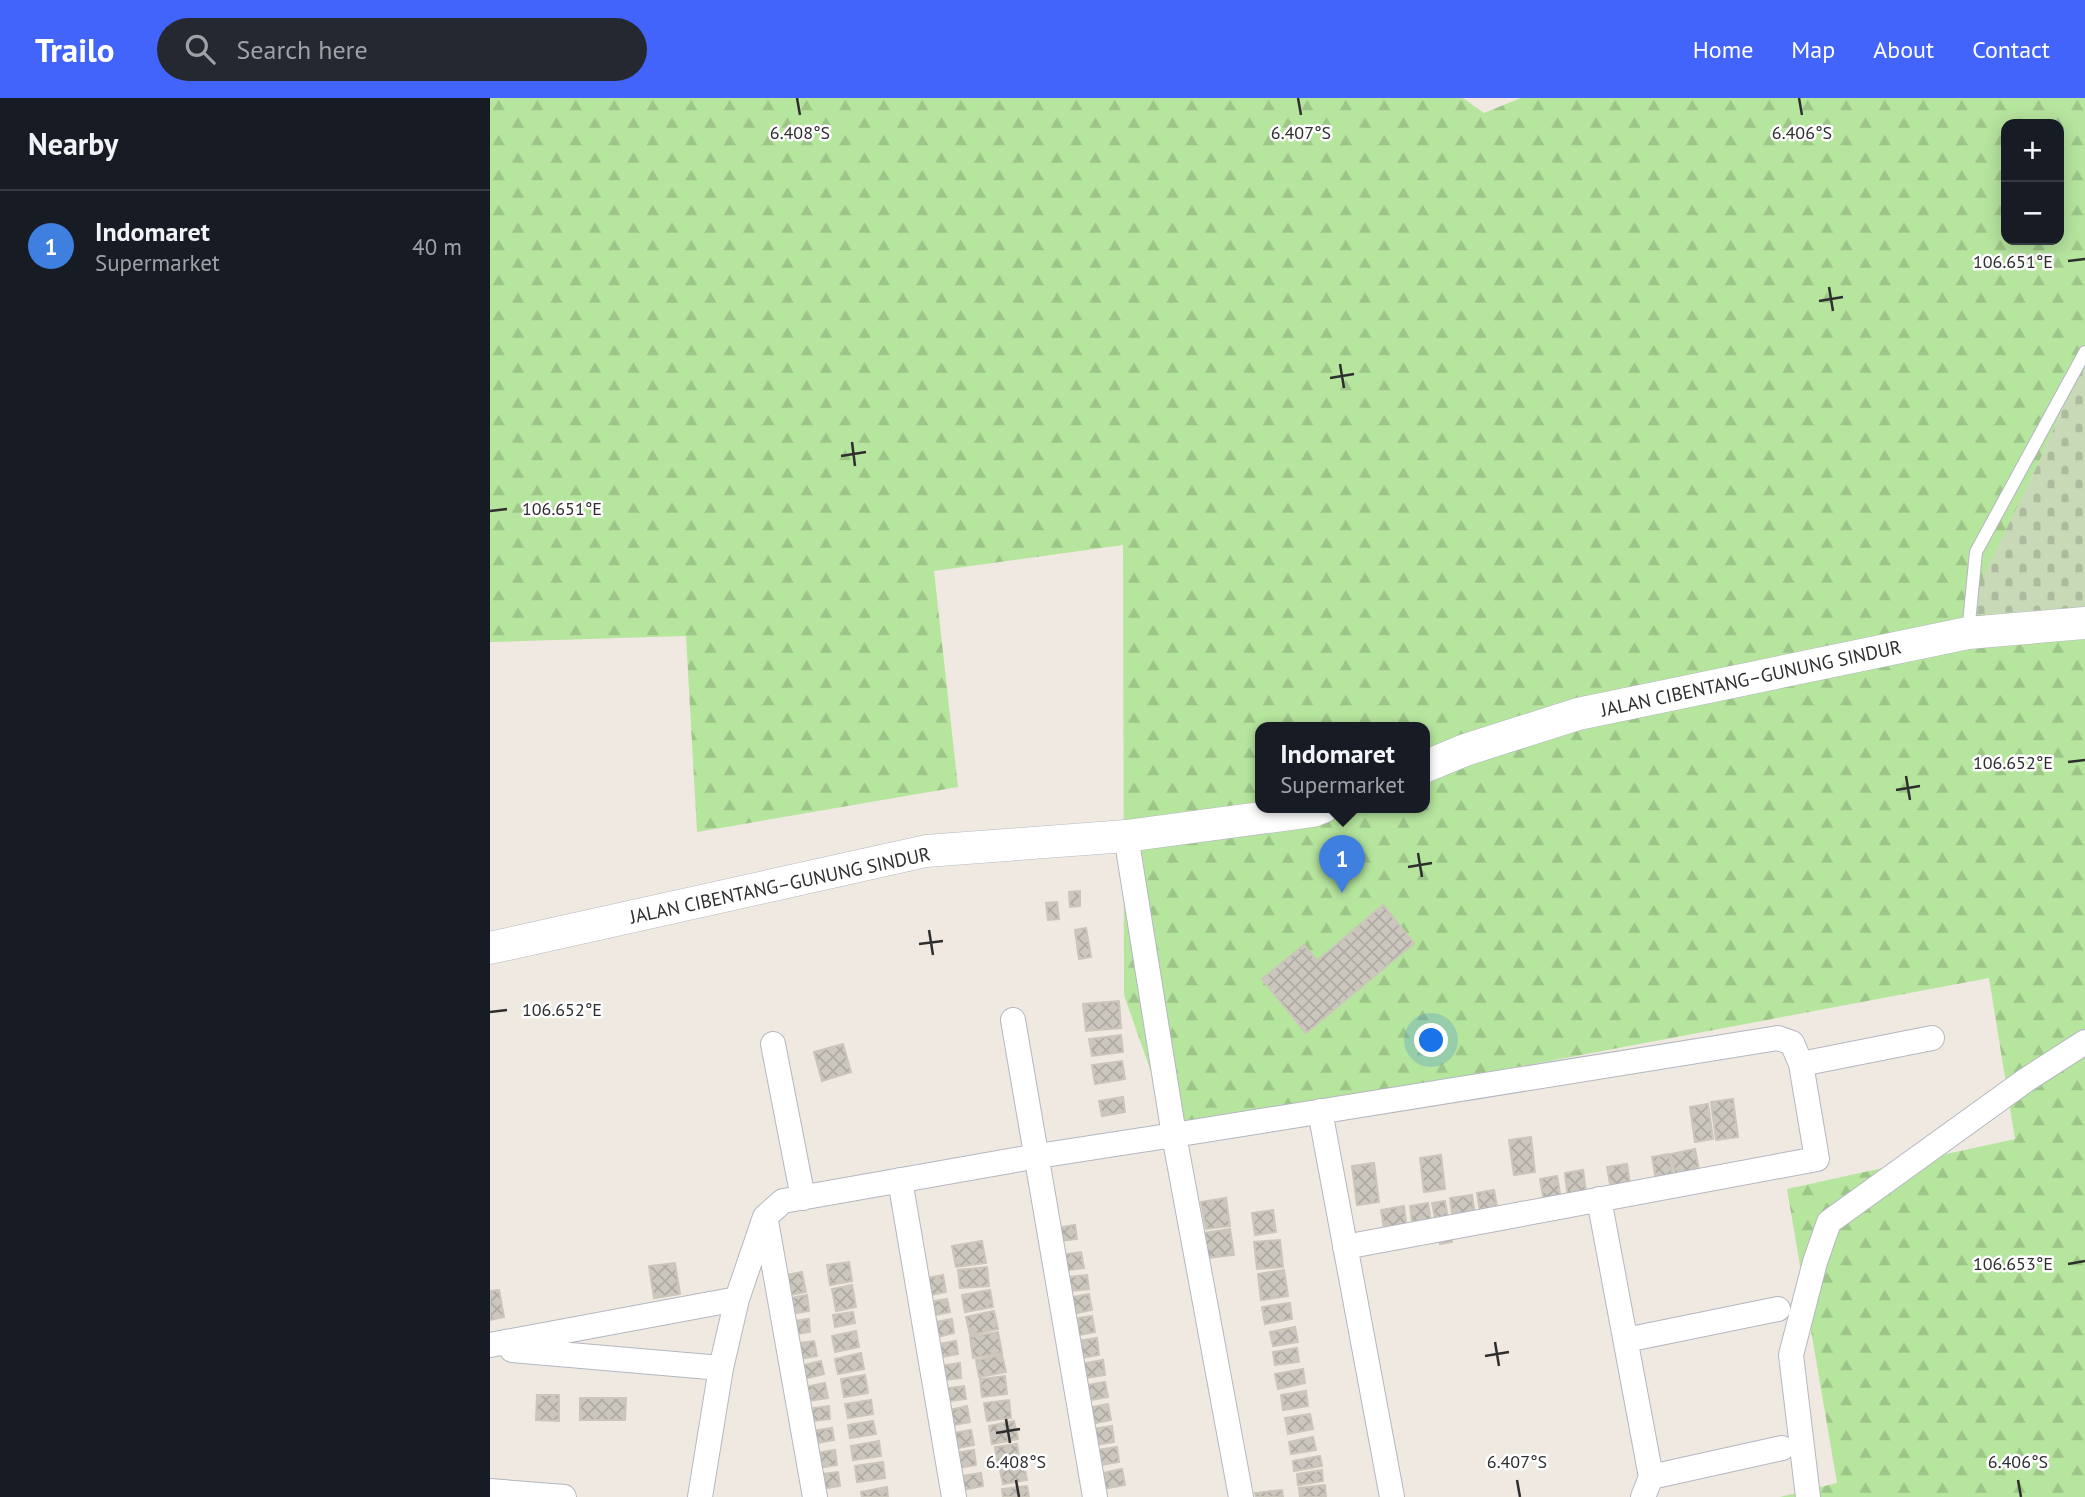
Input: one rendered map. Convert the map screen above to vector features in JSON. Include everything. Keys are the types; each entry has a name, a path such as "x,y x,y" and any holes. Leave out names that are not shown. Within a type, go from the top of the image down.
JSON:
{"street":[{"name":"JALAN CIBENTANG–GUNUNG SINDUR","path":"1430,765 1465,750 1577,714 1968,634 2085,623"},
{"name":"JALAN CIBENTANG–GUNUNG SINDUR","path":"490,948 926,851 1126,836 1298,813"},
{"path":"1126,836 1174,1136 1241,1497"},
{"path":"1013,1020 1095,1497"},
{"path":"700,1497 721,1368 737,1299 765,1217 783,1202 1038,1156 1777,1038 1792,1043 1801,1064 1817,1159 1345,1247"},
{"path":"1801,1064 1932,1038"},
{"path":"1808,1497 1791,1355 1815,1262 1829,1222 2026,1080 2085,1042"},
{"path":"773,1044 803,1198"},
{"path":"1320,1111 1392,1497"},
{"path":"900,1180 954,1497"},
{"path":"1599,1199 1626,1340 1647,1487 1783,1448"},
{"path":"765,1217 815,1497"},
{"path":"490,1346 737,1299"},
{"path":"1626,1340 1778,1309"},
{"path":"490,1346 721,1368"},
{"path":"490,1491 564,1497"}],"lane":[{"path":"1968,634 1976,552 2085,352"}],"green space":[{"path":"490,98 1463,98 1484,113 1521,98 2085,98 2085,358 2040,460 1965,616 2085,607 2085,1497 1780,1497 1837,1483 1787,1189 2015,1139 1989,978 1172,1132 1124,995 1123,545 934,571 958,787 697,832 686,636 490,642"},
{"path":"2085,358 2085,607 1964,616 2040,460"}],"building":[{"path":"1080,891 1080,906 1070,907 1069,892"},
{"path":"1057,902 1059,919 1048,920 1046,903"},
{"path":"1383,905 1414,943 1306,1033 1262,979 1304,945 1317,961"},
{"path":"1086,928 1091,957 1079,959 1075,930"},
{"path":"1119,1001 1121,1028 1086,1031 1083,1004"},
{"path":"1121,1035 1123,1052 1092,1056 1089,1039"},
{"path":"843,1044 851,1072 822,1081 814,1052"},
{"path":"1122,1061 1125,1079 1095,1084 1092,1065"},
{"path":"1123,1097 1125,1112 1102,1116 1099,1101"},
{"path":"1733,1099 1738,1137 1716,1140 1711,1102"},
{"path":"1708,1104 1713,1139 1695,1142 1690,1107"},
{"path":"1531,1137 1535,1172 1514,1175 1509,1140"},
{"path":"1695,1149 1702,1186 1678,1190 1671,1154"},
{"path":"1669,1154 1675,1188 1658,1192 1652,1157"},
{"path":"1441,1155 1445,1189 1424,1192 1420,1158"},
{"path":"1374,1163 1379,1202 1357,1205 1352,1166"},
{"path":"1627,1164 1632,1197 1613,1200 1607,1167"},
{"path":"1583,1170 1588,1206 1569,1209 1565,1173"},
{"path":"1557,1176 1563,1210 1546,1213 1540,1179"},
{"path":"1494,1190 1500,1222 1482,1224 1477,1193"},
{"path":"1472,1195 1477,1231 1455,1234 1450,1198"},
{"path":"1226,1198 1230,1226 1206,1229 1201,1202"},
{"path":"1445,1201 1452,1242 1440,1244 1432,1203"},
{"path":"1428,1203 1434,1240 1415,1243 1410,1206"},
{"path":"1404,1206 1408,1238 1386,1241 1381,1210"},
{"path":"1273,1210 1276,1232 1255,1235 1252,1213"},
{"path":"1075,1225 1077,1239 1052,1242 1049,1229"},
{"path":"1230,1229 1234,1255 1208,1258 1204,1233"},
{"path":"1280,1240 1283,1267 1257,1269 1254,1242"},
{"path":"982,1241 986,1263 956,1267 952,1246"},
{"path":"1081,1252 1084,1268 1055,1272 1052,1256"},
{"path":"849,1262 852,1281 830,1285 827,1265"},
{"path":"675,1263 680,1294 654,1298 649,1266"},
{"path":"987,1267 989,1286 960,1288 958,1270"},
{"path":"1284,1270 1288,1296 1261,1300 1258,1274"},
{"path":"802,1272 806,1292 780,1297 776,1277"},
{"path":"943,1275 946,1292 921,1297 918,1280"},
{"path":"1087,1275 1089,1289 1061,1292 1060,1278"},
{"path":"852,1285 856,1307 836,1311 832,1289"},
{"path":"499,1290 504,1317 490,1320 490,1291"},
{"path":"990,1290 993,1307 965,1312 962,1295"},
{"path":"1089,1294 1092,1310 1065,1315 1063,1299"},
{"path":"807,1295 809,1311 783,1315 780,1300"},
{"path":"947,1299 950,1312 926,1317 923,1303"},
{"path":"1290,1303 1292,1319 1265,1324 1262,1307"},
{"path":"994,1311 998,1329 970,1335 966,1317"},
{"path":"853,1312 855,1323 835,1327 833,1315"},
{"path":"1092,1316 1095,1332 1069,1337 1066,1320"},
{"path":"809,1319 810,1332 789,1335 787,1322"},
{"path":"952,1319 954,1333 929,1339 925,1324"},
{"path":"1295,1327 1298,1342 1273,1346 1270,1332"},
{"path":"856,1331 859,1347 835,1352 832,1336"},
{"path":"998,1332 1002,1353 973,1358 970,1337"},
{"path":"1097,1338 1099,1355 1074,1359 1071,1342"},
{"path":"814,1341 817,1356 794,1360 791,1344"},
{"path":"956,1341 958,1354 930,1359 928,1346"},
{"path":"1297,1348 1299,1362 1275,1365 1273,1352"},
{"path":"861,1353 864,1369 838,1374 835,1359"},
{"path":"1002,1355 1006,1372 979,1377 976,1360"},
{"path":"1103,1360 1105,1375 1078,1379 1075,1365"},
{"path":"821,1361 824,1374 799,1380 796,1367"},
{"path":"960,1363 961,1378 935,1381 933,1367"},
{"path":"1303,1369 1305,1383 1278,1389 1275,1374"},
{"path":"865,1375 868,1393 844,1397 841,1379"},
{"path":"1005,1376 1007,1394 982,1397 980,1379"},
{"path":"1105,1382 1108,1397 1080,1402 1077,1387"},
{"path":"825,1383 828,1398 802,1402 800,1388"},
{"path":"964,1386 966,1399 943,1402 941,1389"},
{"path":"1306,1391 1308,1406 1283,1410 1281,1395"},
{"path":"537,1395 559,1395 559,1421 536,1420"},
{"path":"580,1398 626,1398 625,1420 580,1420"},
{"path":"871,1400 873,1414 848,1418 845,1404"},
{"path":"1009,1400 1011,1418 987,1421 984,1403"},
{"path":"1108,1404 1111,1420 1085,1425 1082,1409"},
{"path":"829,1406 830,1419 807,1422 805,1409"},
{"path":"967,1406 970,1422 944,1427 941,1412"},
{"path":"1310,1414 1313,1429 1288,1434 1285,1418"},
{"path":"873,1421 876,1434 850,1438 848,1425"},
{"path":"1014,1421 1018,1439 992,1444 989,1426"},
{"path":"1112,1426 1114,1442 1089,1446 1087,1430"},
{"path":"832,1428 834,1440 806,1445 804,1432"},
{"path":"971,1430 974,1445 952,1449 949,1434"},
{"path":"1313,1437 1316,1450 1291,1454 1289,1442"},
{"path":"879,1441 881,1456 853,1460 851,1446"},
{"path":"1017,1444 1019,1458 997,1462 995,1447"},
{"path":"1117,1447 1119,1462 1094,1466 1091,1451"},
{"path":"835,1450 837,1465 812,1469 810,1454"},
{"path":"974,1450 976,1465 952,1469 949,1454"},
{"path":"1320,1456 1322,1466 1294,1471 1293,1461"},
{"path":"883,1462 885,1478 857,1482 855,1466"},
{"path":"1024,1465 1027,1480 1003,1484 1000,1470"},
{"path":"1122,1469 1125,1485 1096,1490 1093,1475"},
{"path":"1322,1470 1323,1481 1298,1485 1297,1474"},
{"path":"838,1472 840,1486 814,1490 813,1475"},
{"path":"981,1473 983,1486 957,1491 955,1477"},
{"path":"1325,1485 1326,1497 1300,1497 1299,1488"},
{"path":"1027,1486 1029,1497 1003,1497 1002,1489"},
{"path":"887,1487 888,1497 862,1497 861,1492"},
{"path":"1282,1490 1283,1497 1256,1497 1255,1493"}],"place":[{"name":"Indomaret","path":"1342,893"}]}
